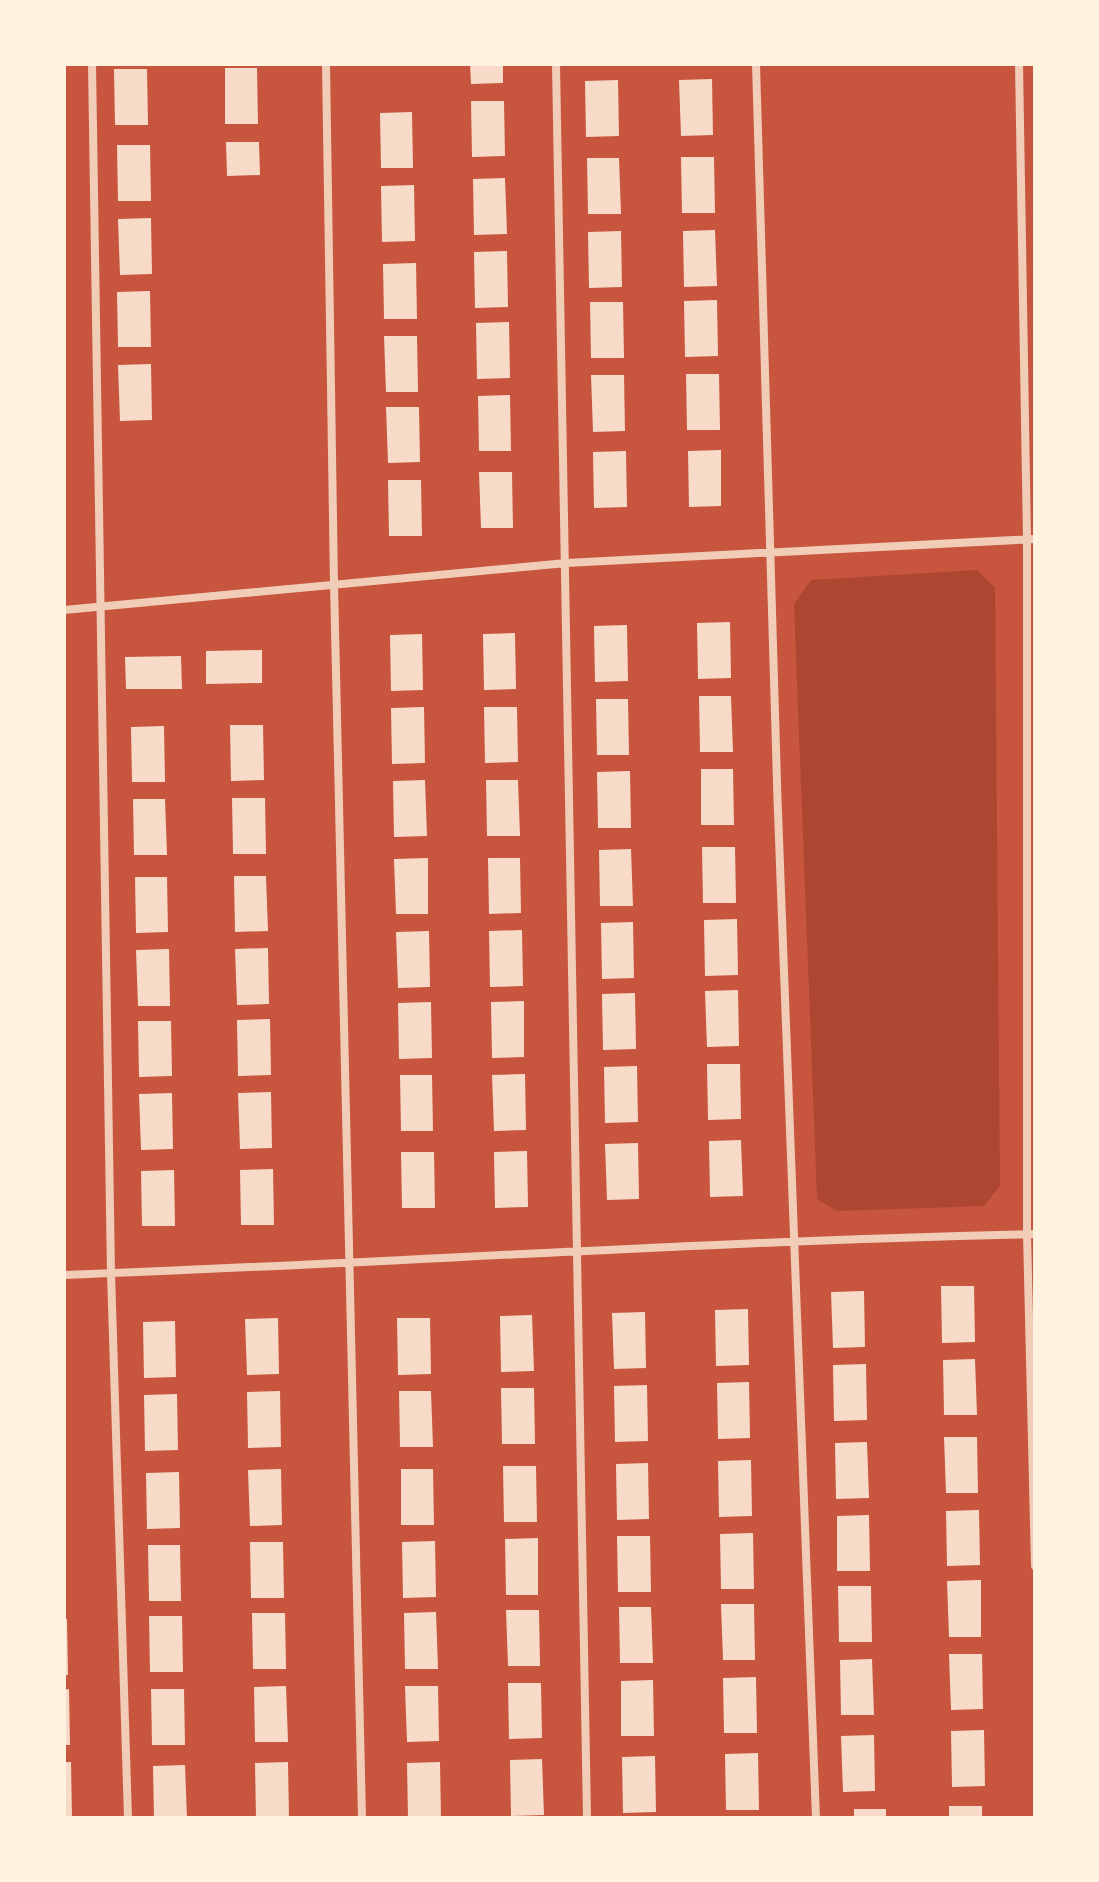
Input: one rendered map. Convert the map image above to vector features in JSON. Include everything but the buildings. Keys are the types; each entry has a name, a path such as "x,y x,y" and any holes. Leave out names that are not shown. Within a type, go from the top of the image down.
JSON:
{"street":[{"path":"92,64 111,1273 128,1818"},
{"path":"326,64 334,584 362,1818"},
{"path":"556,64 587,1818"},
{"path":"756,64 768,554 791,1241 816,1818"},
{"path":"1019,64 1031,539 1031,1234 1035,1566"},
{"path":"64,610 566,563 1031,539"},
{"path":"64,1275 791,1241 1031,1234"}],"shaded area":[{"path":"977,570 995,588 1000,1186 984,1206 837,1211 817,1199 794,604 811,580"}]}
